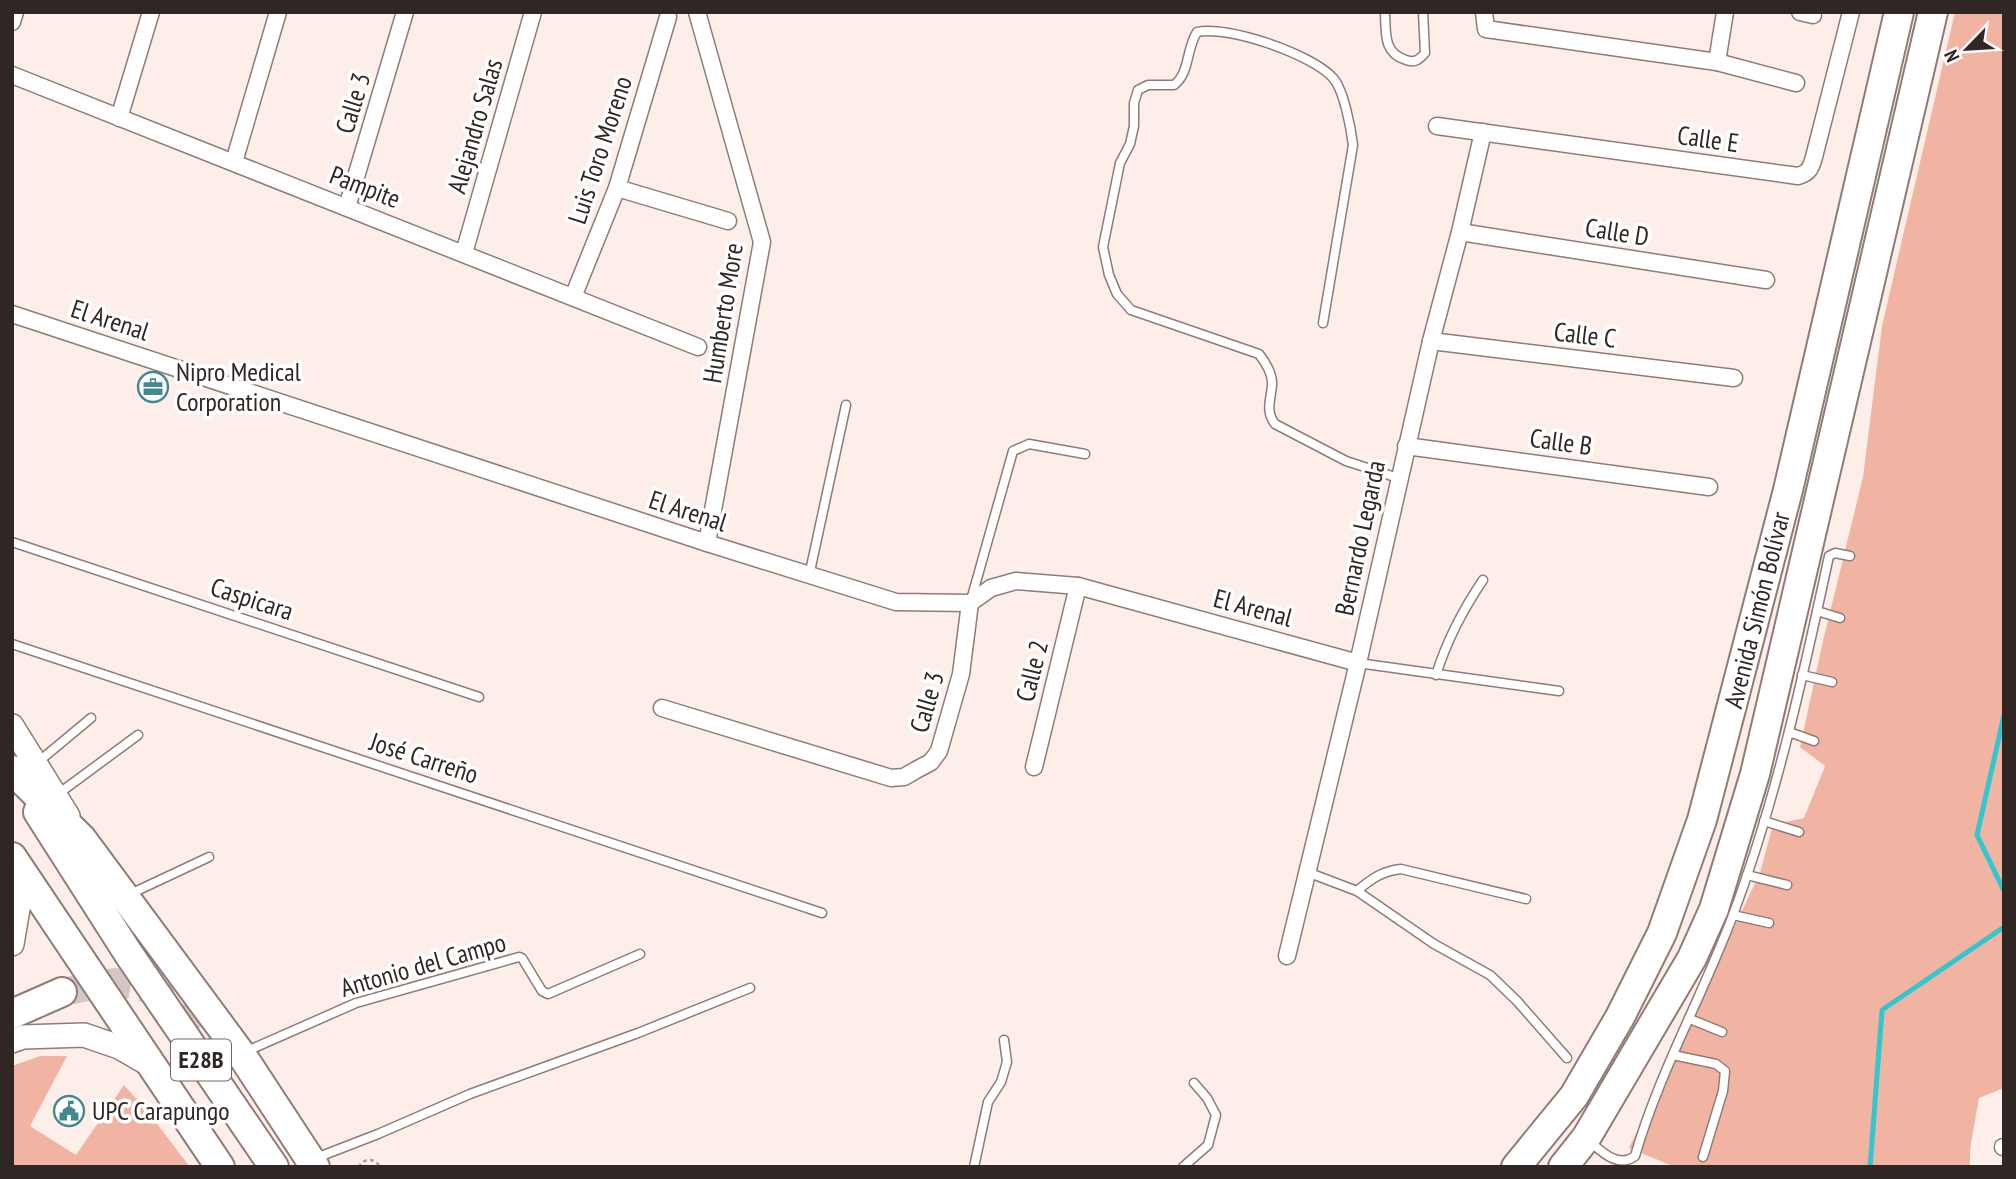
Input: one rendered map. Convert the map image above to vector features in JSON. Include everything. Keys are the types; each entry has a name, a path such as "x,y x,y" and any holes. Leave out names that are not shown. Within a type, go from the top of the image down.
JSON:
{"highway":[{"name":"Avenida Simón Bolívar","path":"1516,1167 1574,1096 1620,1017 1662,933 1702,820 1788,490 1899,12"},
{"name":"Avenida Simón Bolívar","path":"1563,1167 1586,1138 1692,958 1714,909 1755,774 1933,12"},
{"path":"20,769 82,839 125,896 308,1165"},
{"name":"E28B","path":"20,769 128,953 274,1167"},
{"name":"E28B","path":"16,862 219,1167"},
{"path":"12,1014 62,992"}],"main road":[{"path":"12,726 20,769 56,795 82,839"},
{"path":"12,944 20,897 16,862"},
{"path":"12,1041 23,1037 85,1035 119,1048 155,1068"}],"street":[{"path":"12,22 15,12"},
{"path":"119,118 151,12"},
{"path":"234,162 278,12"},
{"name":"Calle 3","path":"347,207 405,12"},
{"name":"Alejandro Salas","path":"464,253 533,12"},
{"name":"Humberto More","path":"697,12 762,242 706,544"},
{"path":"1484,12 1486,29 1717,62 1796,83"},
{"path":"1717,62 1725,12"},
{"name":"Calle E","path":"1437,126 1798,176 1810,170 1851,12"},
{"name":"Luis Toro Moreno","path":"573,297 617,188 668,17"},
{"name":"Pampite","path":"12,75 698,347"},
{"name":"Bernardo Legarda","path":"1287,956 1358,663 1398,478 1483,132"},
{"path":"617,188 728,221"},
{"name":"Calle D","path":"1460,232 1766,280"},
{"name":"El Arenal","path":"12,314 706,544 896,601 970,603 991,588 1016,581 1078,586 1358,663"},
{"name":"Calle C","path":"1431,341 1734,378"},
{"name":"Calle B","path":"1406,446 1709,487"},
{"name":"Calle 2","path":"1034,767 1078,586"},
{"name":"Calle 3","path":"662,708 891,778 904,777 931,762 939,751 961,674 970,603"}],"lane":[{"path":"1385,12 1386,42 1390,50 1398,57 1413,62 1420,60 1425,53 1423,12"},
{"path":"1323,323 1353,145 1341,90 1333,77 1282,47 1210,29 1197,32 1191,41 1182,79 1174,85 1147,85 1138,90 1133,103 1134,126 1130,144 1120,163 1103,247 1117,294 1131,310 1259,354 1271,376 1268,408 1270,418 1275,424 1346,461 1398,478"},
{"path":"809,576 845,405"},
{"name":"Calle 3","path":"970,603 1013,451 1029,444 1085,454"},
{"name":"Caspicara","path":"12,542 479,696"},
{"path":"1586,1138 1602,1153 1617,1160 1625,1162 1635,1156 1663,1074 1690,1019 1747,874 1788,732 1829,556 1835,553 1850,556"},
{"path":"1436,675 1462,611 1483,580"},
{"path":"1817,611 1840,618"},
{"name":"José Carreño","path":"12,644 822,912"},
{"path":"1358,663 1559,691"},
{"path":"1802,675 1832,682"},
{"path":"20,769 91,718"},
{"path":"1788,732 1814,741"},
{"path":"56,795 138,735"},
{"path":"1764,821 1799,832"},
{"path":"125,896 209,857"},
{"path":"1357,891 1374,877 1386,871 1401,869 1526,898"},
{"path":"1307,872 1357,891 1434,944 1490,975 1517,1000 1567,1058"},
{"path":"1747,874 1787,885"},
{"path":"1733,915 1769,923"},
{"name":"Antonio del Campo","path":"235,1058 356,1003 519,957 542,991 548,994 640,954"},
{"path":"308,1165 470,1094 638,1033 750,988"},
{"path":"1690,1019 1722,1032"},
{"path":"974,1167 988,1102 1001,1082 1007,1062 1004,1040"},
{"path":"1673,1055 1716,1064 1726,1072 1703,1157"},
{"path":"1183,1167 1208,1145 1216,1115 1207,1098 1194,1083"}],"path":[{"path":"359,1167 370,1160 380,1167"}],"shaded area":[{"path":"1955,12 2004,12 2004,1088 1979,1098 1970,1149 1970,1167 1675,1167 1629,1148 1760,873 1773,825 1804,818 1825,766 1800,747 1863,477 1882,326"},
{"path":"40,1056 67,1056 30,1126 76,1155 124,1085 190,1167 12,1167 12,1066"}],"waterway":[{"path":"2004,715 1977,835 2004,891"},
{"path":"1870,1167 1882,1010 2004,927"}],"tunnel":[{"path":"62,992 115,982 142,987 184,1006 229,1061"}],"place":[{"name":"Nipro Medical Corporation","path":"153,387"},
{"name":"UPC Carapungo","path":"69,1111"}]}
